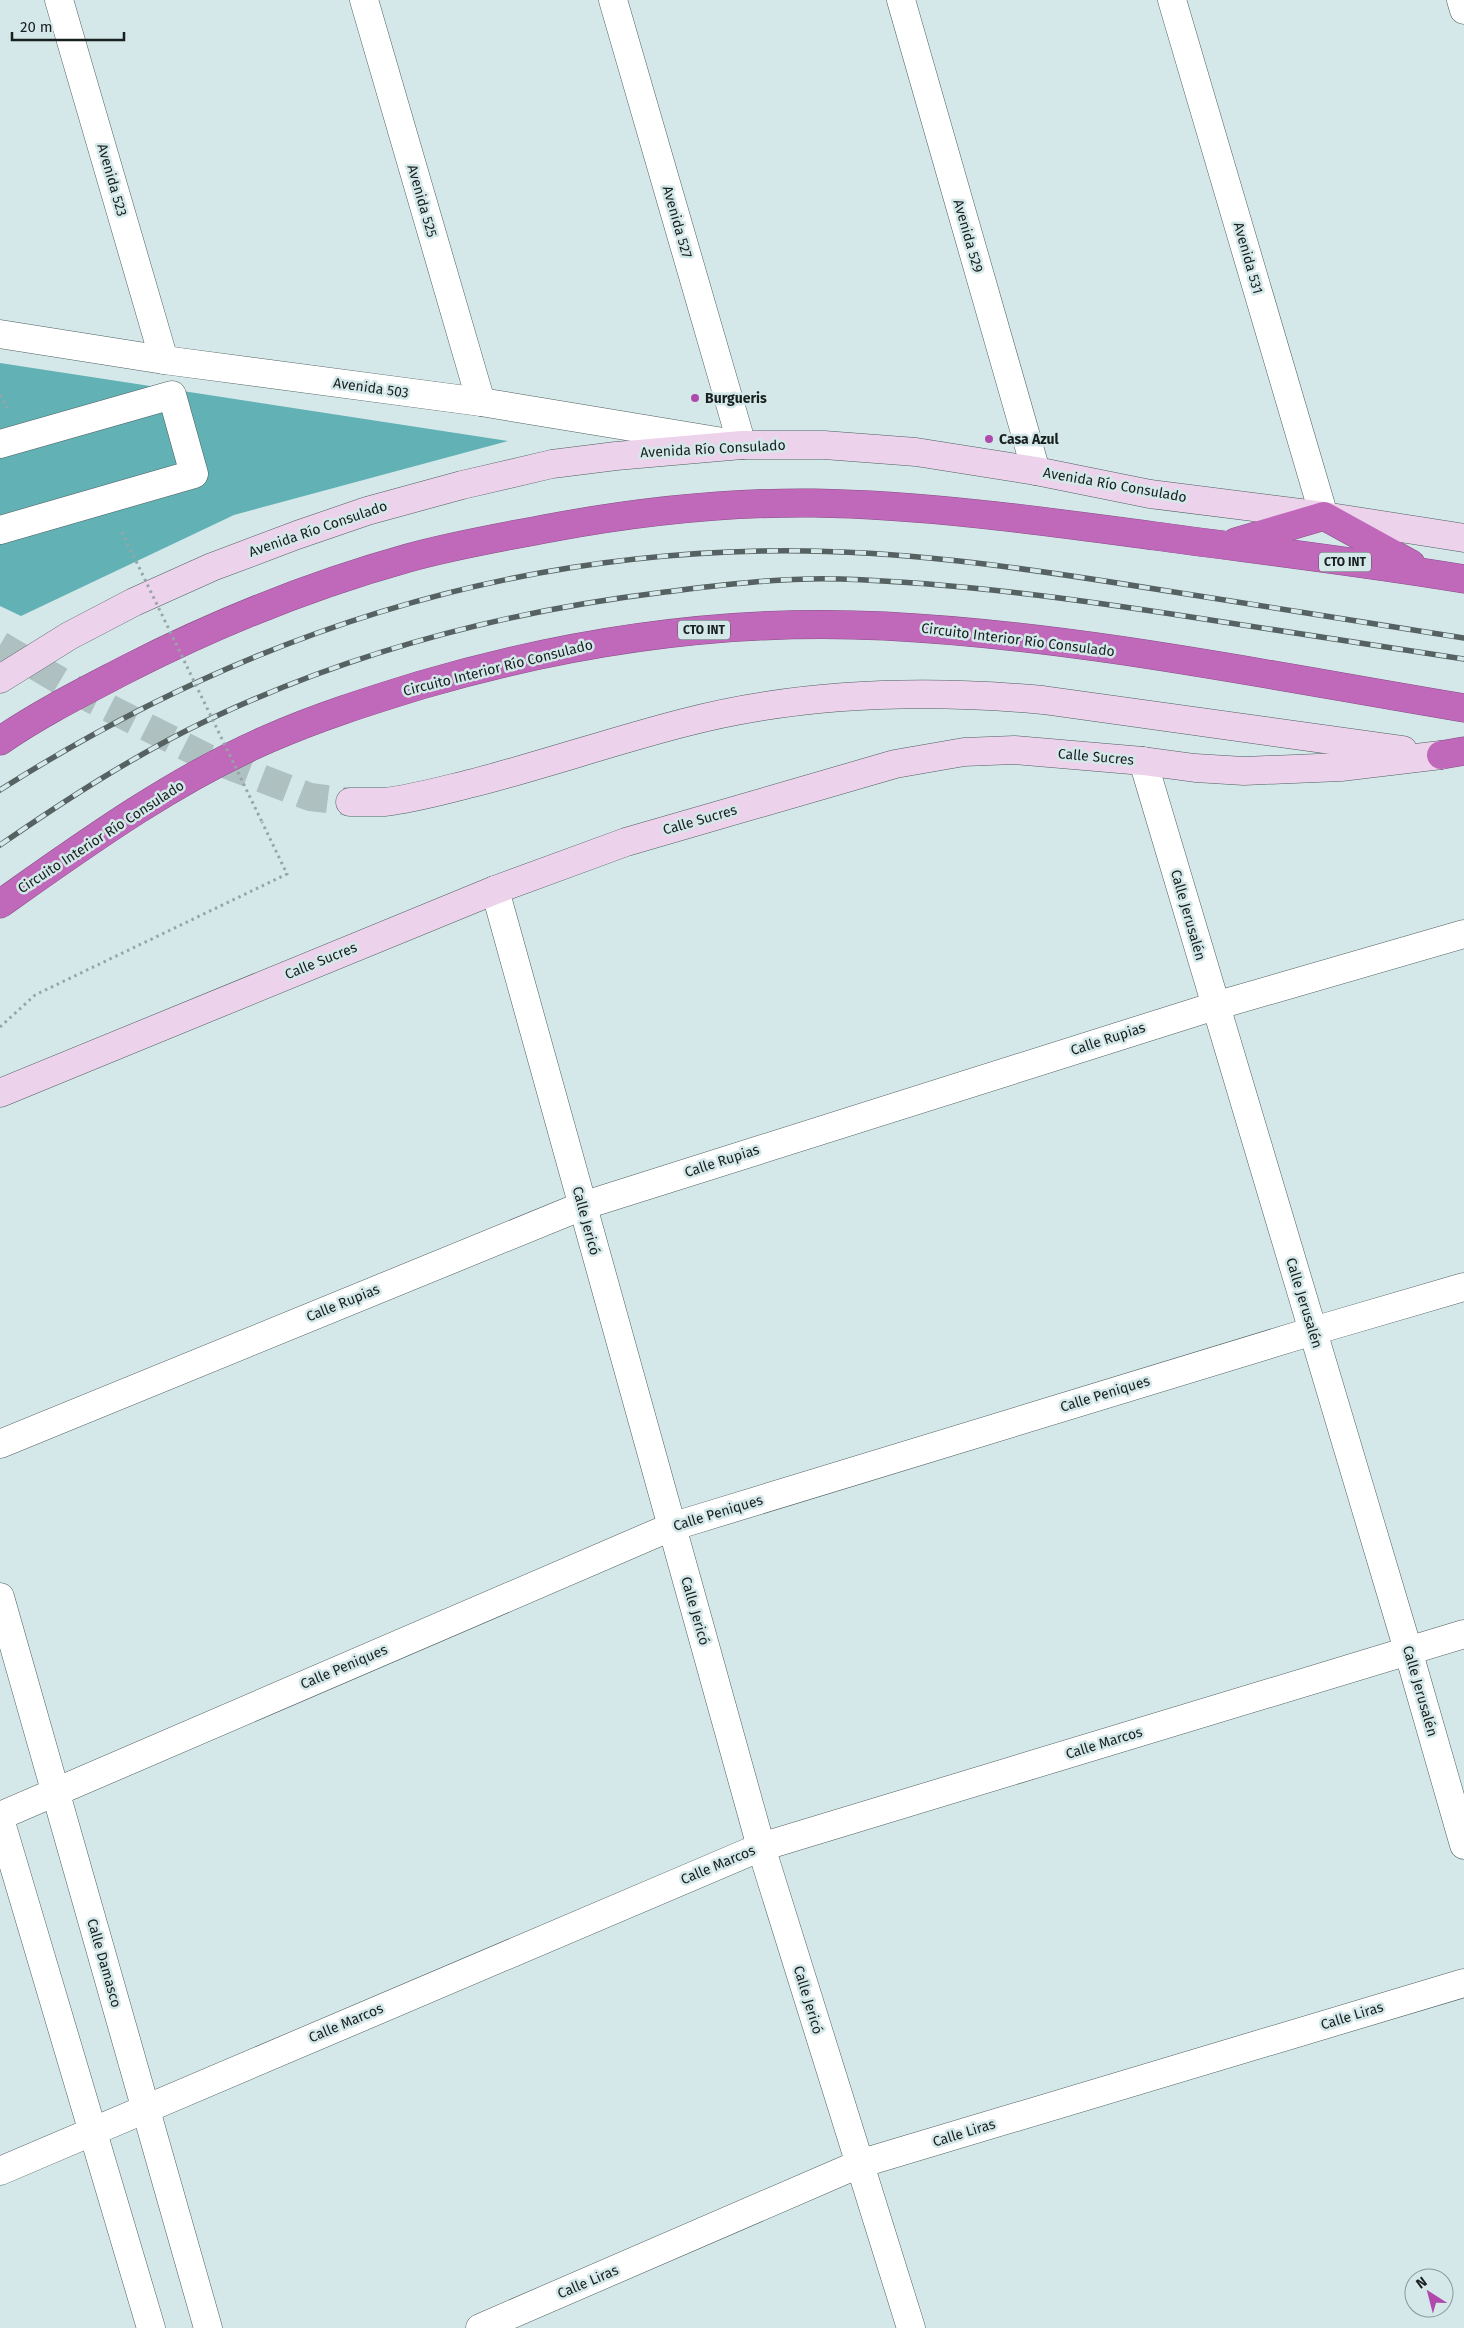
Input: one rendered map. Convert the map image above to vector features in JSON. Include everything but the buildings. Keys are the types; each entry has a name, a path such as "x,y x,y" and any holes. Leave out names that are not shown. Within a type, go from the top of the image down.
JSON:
{"highway":[{"name":"CTO INT","path":"0,742 98,684 166,649 255,610 409,558 584,522 672,510 814,503 965,513 1425,572 1464,579"},
{"path":"1226,546 1324,516 1425,572"},
{"name":"Circuito Interior Río Consulado","path":"0,904 67,857 170,790 267,739 359,704 457,675 564,649 666,633 778,625 881,626 984,633 1163,658 1464,708"}],"main road":[{"name":"Avenida Río Consulado","path":"0,679 69,636 134,602 212,567 366,511 462,485 552,464 616,456 742,445 824,445 916,452 1036,471 1150,494 1324,516 1464,538"},
{"path":"350,802 385,802 438,791 498,776 684,722 747,709 810,699 874,694 978,695 1043,700 1456,755"},
{"name":"Calle Sucres","path":"0,1092 495,890 626,842 895,764 964,752 1014,750 1143,761 1195,768 1292,770 1456,755"}],"street":[{"name":"Avenida 523","path":"59,0 164,360"},
{"name":"Avenida 525","path":"364,0 481,402"},
{"name":"Avenida 527","path":"613,0 742,445"},
{"name":"Avenida 529","path":"900,0 1036,471"},
{"name":"Avenida 531","path":"1172,0 1324,516"},
{"path":"1461,0 1464,10"},
{"name":"Avenida 503","path":"0,334 164,360 481,402 742,445"},
{"path":"0,444 172,395 194,474 0,530"},
{"name":"Calle Jerusalén","path":"1143,761 1408,1650 1464,1845"},
{"name":"Calle Jericó","path":"495,890 761,1847 911,2328"},
{"name":"Calle Rupias","path":"0,1444 582,1206 1215,1006 1464,934"},
{"name":"Calle Peniques","path":"0,1817 54,1791 671,1527 1313,1331 1464,1287"},
{"name":"Calle Damasco","path":"0,1598 208,2328"},
{"name":"Calle Marcos","path":"0,2171 761,1847 1464,1634"},
{"path":"0,1817 151,2328"},
{"name":"Calle Liras","path":"480,2328 859,2164 1464,1983"}],"path":[{"path":"0,1027 35,995 287,874 122,532"}],"shaded area":[{"path":"0,363 508,441 234,515 21,616 0,606"}],"tunnel":[{"path":"0,645 91,699 206,757 310,797 350,802"}],"railway":[{"path":"0,790 88,738 178,691 270,651 364,617 460,590 558,570 659,557 761,551 810,551 909,556 959,561 1106,581 1464,638"},
{"path":"0,845 76,794 155,747 210,719 320,673 432,637 490,623 548,610 665,592 797,579 841,579 929,584 1104,604 1464,659"}],"place":[{"name":"Burgueris","path":"695,398"},
{"name":"Casa Azul","path":"989,439"}]}
